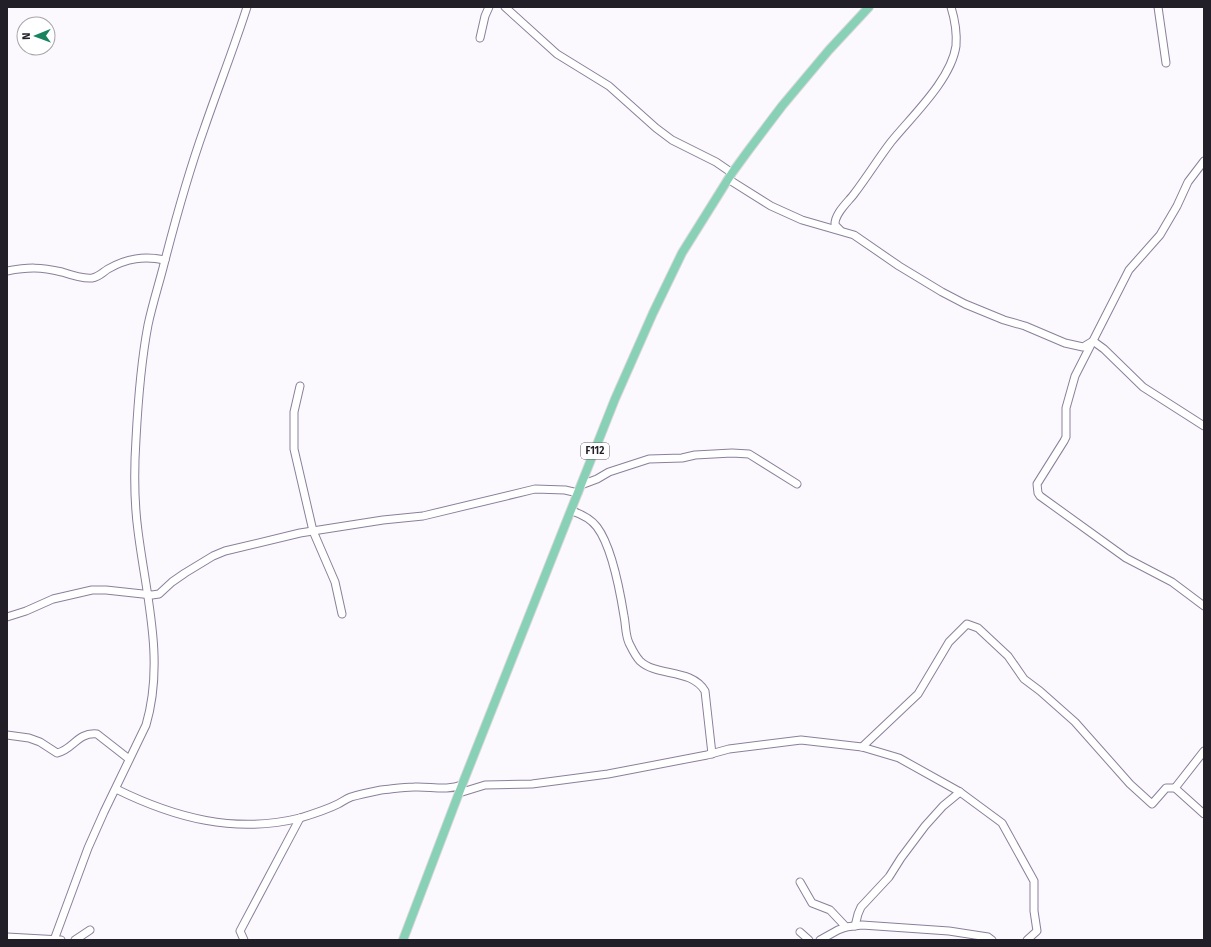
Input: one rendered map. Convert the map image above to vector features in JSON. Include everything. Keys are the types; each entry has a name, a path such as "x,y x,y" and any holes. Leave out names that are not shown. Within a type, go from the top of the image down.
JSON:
{"main road":[{"name":"F112","path":"402,940 615,399 653,313 682,253 730,176 787,101 829,50 869,7"}],"street":[{"path":"7,937 56,940 88,848 146,725 154,692 154,649 148,594 137,529 134,485 136,438 144,352 148,324 173,227 201,138 233,50 246,7"},
{"path":"480,38 485,16 490,7"},
{"path":"505,7 557,54 609,86 666,136 682,146 716,162 730,176 771,206 802,220 854,235 899,266 965,304 1004,320 1025,326 1065,343 1083,347 1093,341"},
{"path":"820,226 836,217 860,188 891,142 940,83 951,61 956,46 955,25 951,7"},
{"path":"1158,7 1166,63"},
{"path":"1204,161 1188,182 1177,206 1160,235 1129,270 1072,383 1066,408 1066,437 1064,442 1037,484 1038,493 1040,496 1058,510 1126,558 1172,582 1204,606"},
{"path":"836,217 836,225 840,230"},
{"path":"7,271 30,267 42,268 85,278 93,278 122,262 135,258 165,260"},
{"path":"1093,341 1104,349 1143,387 1204,426"},
{"path":"300,386 294,412 294,449 313,531 335,582 342,614"},
{"path":"7,617 26,611 53,599 92,590 152,595 159,594 178,577 213,556 225,551 313,531 418,516 535,489 580,489 610,472 649,459 682,458 695,455 732,453 749,454 797,484"},
{"path":"572,511 589,519 597,526 604,539 613,562 624,618 625,631 635,654 648,666 685,676 702,686 705,691 712,754"},
{"path":"862,747 918,694 949,642 967,624 978,628 1008,656 1024,680 1040,691 1075,722 1130,784 1152,804 1166,788 1175,788 1204,814"},
{"path":"7,735 34,740 57,753 62,751 81,736 97,734 129,759"},
{"path":"116,788 147,804 201,819 228,824 264,824 300,818 316,813 361,794 401,787 461,789 485,785 532,784 608,774 729,750 801,740 862,747 899,758 960,792 1002,823 1034,881 1034,911 1037,931 1027,940"},
{"path":"1175,788 1204,751"},
{"path":"855,926 861,907 889,877 925,826 943,806 960,792"},
{"path":"244,940 240,931 300,818"},
{"path":"800,882 812,903 830,910 846,927"},
{"path":"820,940 832,932 846,927 873,925 949,931 988,937 992,940"},
{"path":"75,940 90,930"},
{"path":"800,932 809,940"}]}
